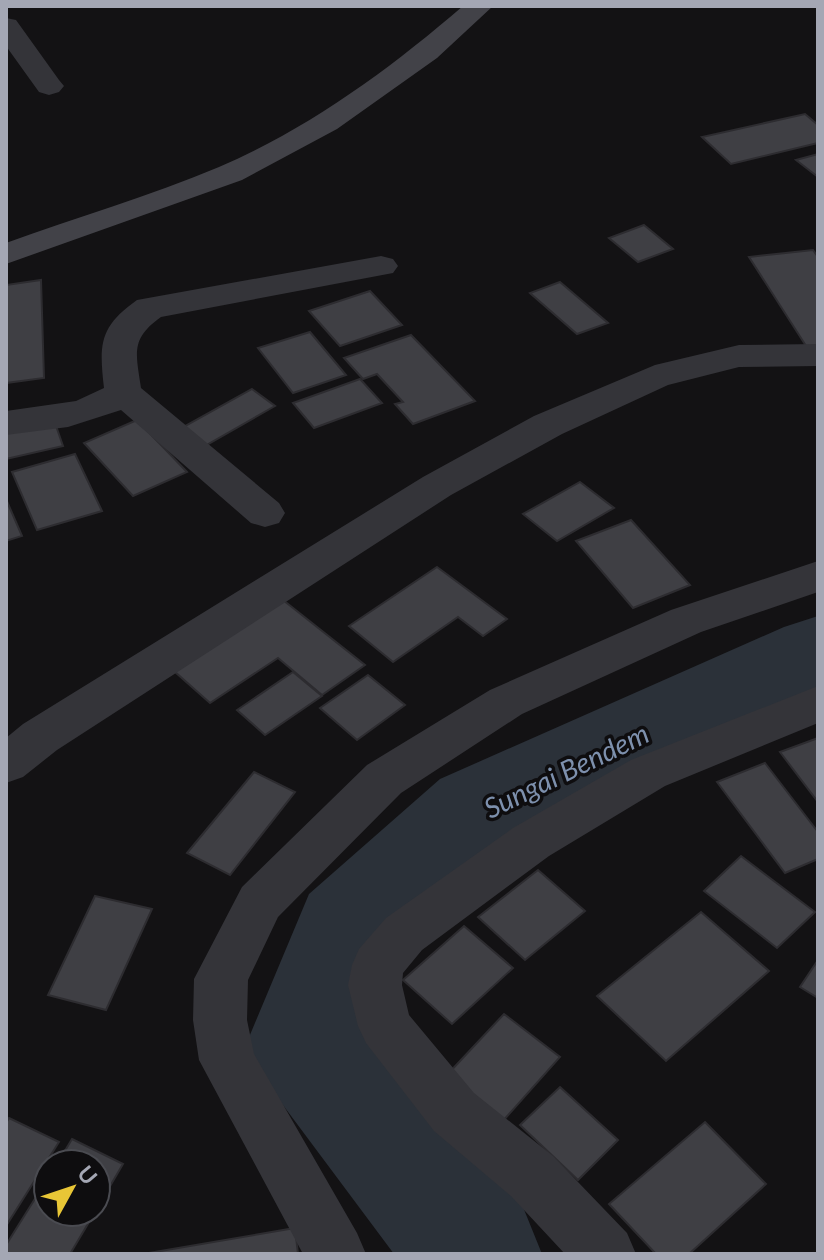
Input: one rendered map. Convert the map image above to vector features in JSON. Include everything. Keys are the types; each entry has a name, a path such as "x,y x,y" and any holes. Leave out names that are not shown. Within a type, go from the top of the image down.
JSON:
{"street":[{"path":"6,254 231,173 326,123 414,61 479,6"},
{"path":"6,26 49,86"},
{"path":"265,513 123,392 117,341 129,322 150,308 381,266"},
{"path":"6,764 40,737 437,486 548,425 669,373 739,356 818,355"},
{"path":"6,423 89,410 106,405 123,392"},
{"path":"336,1254 227,1060 220,1020 221,979 260,902 384,779 506,702 686,621 818,576"},
{"path":"606,1254 532,1176 454,1112 385,1026 375,985 378,965 404,934 531,842 648,773 818,704"}],"building":[{"path":"805,114 818,125 818,143 731,164 702,137"},
{"path":"818,154 818,177 796,160"},
{"path":"644,225 673,249 638,262 609,238"},
{"path":"813,250 818,257 818,348 808,349 749,257"},
{"path":"41,280 44,378 6,383 6,285"},
{"path":"560,282 608,323 577,334 530,293"},
{"path":"370,291 402,325 340,346 309,311"},
{"path":"310,332 346,375 293,393 258,348"},
{"path":"411,335 475,401 413,424 395,404 403,402 377,374 363,379 344,358"},
{"path":"360,379 382,403 314,428 293,403"},
{"path":"252,389 275,406 203,447 180,429"},
{"path":"54,420 63,446 6,459 6,431"},
{"path":"137,420 187,472 133,496 84,443"},
{"path":"75,454 102,511 37,530 12,472"},
{"path":"580,482 614,508 557,541 523,514"},
{"path":"6,499 22,536 6,541"},
{"path":"631,520 690,585 633,608 576,541"},
{"path":"437,567 507,619 483,636 458,617 393,662 349,626"},
{"path":"283,600 365,665 322,695 278,658 210,703 174,671"},
{"path":"293,672 322,696 265,735 237,710"},
{"path":"368,675 405,705 357,740 320,708"},
{"path":"818,738 818,802 780,752"},
{"path":"765,763 818,832 818,859 785,873 717,782"},
{"path":"254,772 295,792 230,875 187,853"},
{"path":"741,856 815,912 777,948 704,891"},
{"path":"538,870 585,911 525,960 478,917"},
{"path":"95,896 152,909 106,1010 48,995"},
{"path":"701,912 769,971 666,1061 597,996"},
{"path":"464,926 513,968 452,1024 403,980"},
{"path":"818,960 818,998 800,987"},
{"path":"504,1014 560,1057 502,1122 446,1076"},
{"path":"560,1087 618,1140 578,1180 520,1125"},
{"path":"9,1118 59,1142 55,1148 32,1148 32,1185 6,1226 6,1123"},
{"path":"705,1122 766,1184 689,1254 656,1254 609,1204"},
{"path":"72,1139 90,1148 67,1148"},
{"path":"112,1159 123,1164 112,1183"},
{"path":"32,1204 32,1228 85,1228 70,1254 6,1254 6,1245"},
{"path":"295,1228 298,1254 143,1254"}],"waterway":[{"name":"Sungai Bendem","path":"476,1254 307,1042 349,929 478,810 818,652"}]}
